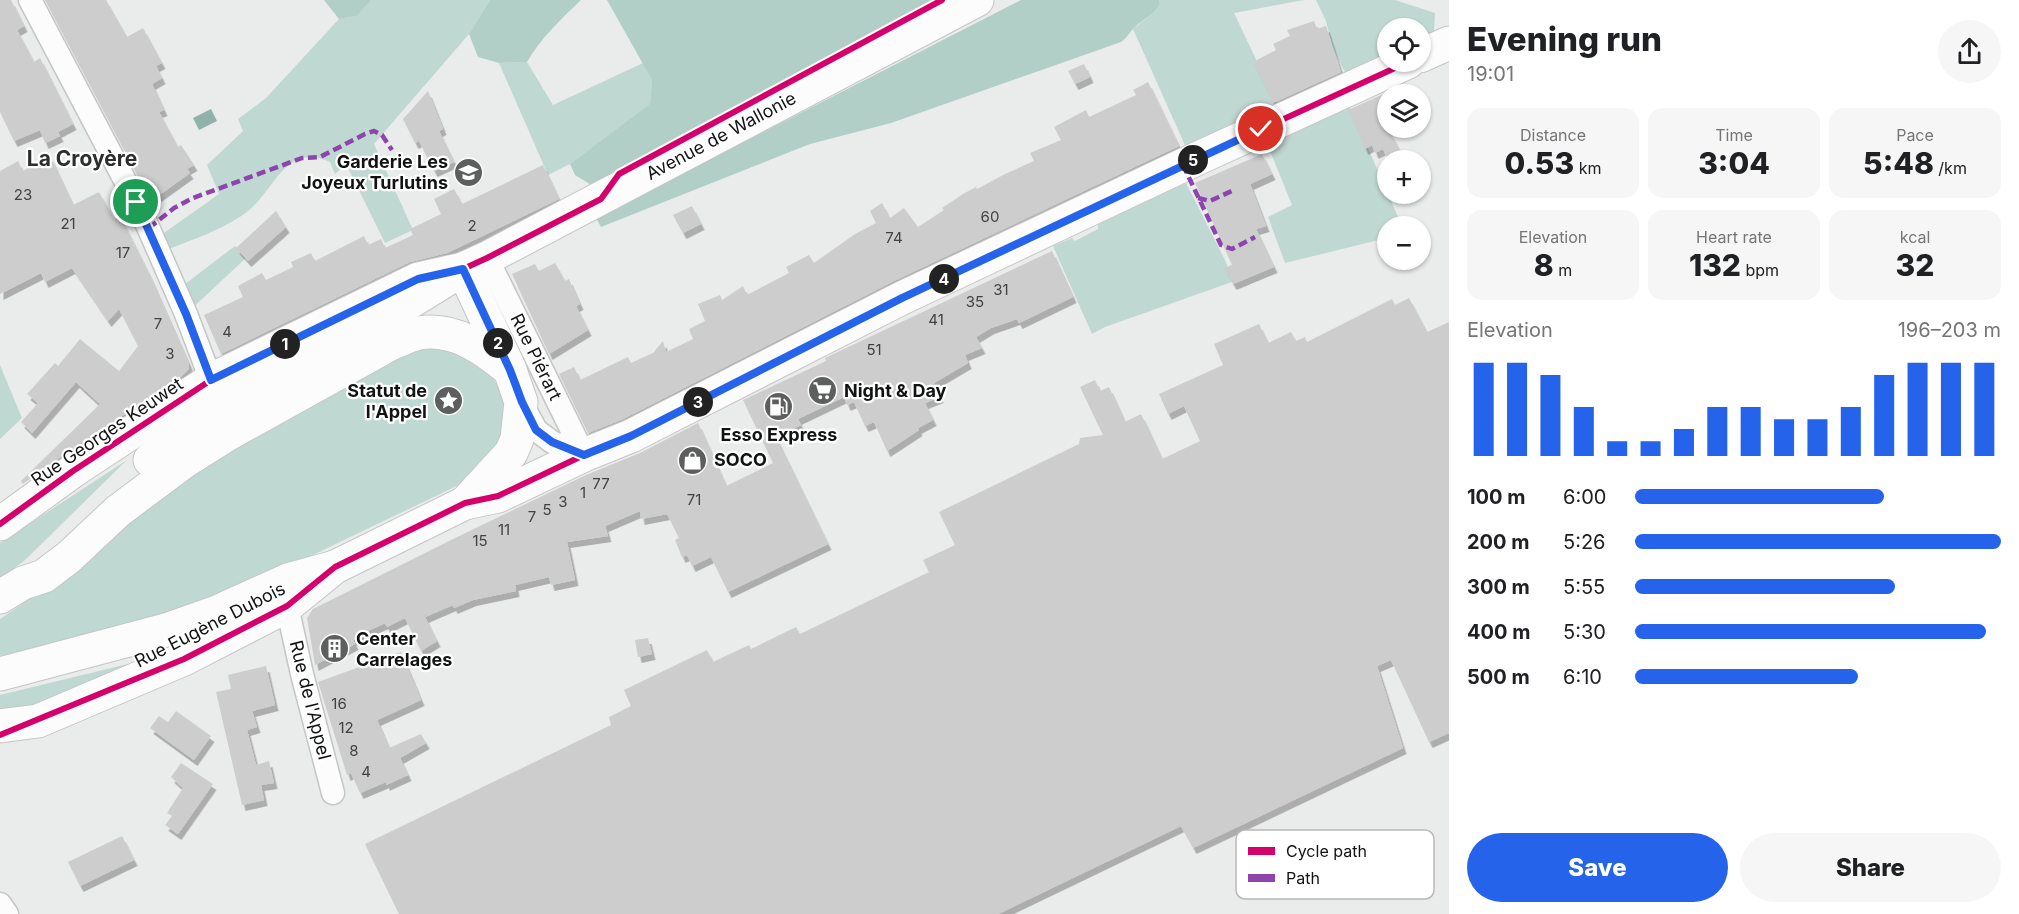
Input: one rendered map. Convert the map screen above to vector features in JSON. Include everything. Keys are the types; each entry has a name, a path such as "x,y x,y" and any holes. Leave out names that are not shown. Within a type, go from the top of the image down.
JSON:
{"main road":[{"name":"Avenue de Wallonie","path":"475,264 977,0"},
{"path":"1431,51 1449,43"},
{"name":"Rue Eugène Dubois","path":"0,726 38,721 184,659 287,606 335,567 465,503 498,496 584,455 631,436 902,298 1192,160 1386,72"},
{"name":"Rue Georges Keuwet","path":"0,525 73,471 211,380 418,279 475,264"},
{"path":"11,590 112,505 157,454 207,417 475,264 522,402 517,439 511,453 465,503"},
{"path":"112,505 228,434 392,343 418,333 439,332 471,341 510,370"},
{"path":"0,674 166,630 217,612 288,580 335,567"}],"street":[{"path":"30,0 141,212 186,314 211,380"},
{"name":"Rue Piérart","path":"475,264 584,455"},
{"path":"522,402 536,430 552,442 584,455"},
{"name":"Rue de l'Appel","path":"287,606 333,793"},
{"path":"0,904 7,914"}],"shaded area":[{"path":"324,0 371,0 357,16 339,19"},
{"path":"371,0 490,0 469,34 374,144 413,230 385,243 346,164 335,174 330,162 315,158 302,158 291,163 282,171 257,202 239,218 205,235 159,253 154,240 219,194 207,165 243,131 238,119 266,98 339,19 357,16"},
{"path":"490,0 581,0 545,37 527,62 499,63 478,57 469,34"},
{"path":"607,0 938,0 593,186 575,175 570,164 650,104 652,80"},
{"path":"1021,0 1159,0 1160,3 1155,11 1121,42 891,123 810,144 601,227 596,218"},
{"path":"1159,0 1304,0 1234,13 1284,118 1343,91 1377,169 1377,204 1392,204 1398,216 1377,216 1377,240 1285,263 1268,217 1292,205 1261,129 1192,161 1133,29 1160,3"},
{"path":"1316,0 1395,0 1435,13 1433,51 1431,52 1431,18 1377,18 1377,70 1352,87 1332,46 1326,21"},
{"path":"527,62 553,105 643,63 652,80 650,105 570,164 548,175 499,63"},
{"path":"211,109 217,121 199,130 193,118"},
{"path":"1186,183 1226,262 1232,282 1105,327 1092,334 1053,246 1072,238 1075,241 1098,229 1098,224"},
{"path":"235,246 247,257 186,314 176,291"},
{"path":"420,345 452,348 478,360 493,378 502,394 505,418 499,442 467,481 202,606 0,659 0,619 49,586 153,494"},
{"path":"0,365 22,418 0,439"},
{"path":"127,460 24,561 0,578 0,543"},
{"path":"173,653 0,720 0,695"}],"building":[{"path":"0,0 11,0 24,26 17,30 34,62 40,58 73,124 58,132 60,136 45,143 40,130 14,141 0,112"},
{"path":"45,0 106,0 127,37 143,28 162,63 156,66 162,78 152,84 164,110 159,112 178,147 181,145 194,165 187,169 190,173 151,201"},
{"path":"1314,21 1317,29 1326,26 1341,72 1273,103 1253,62 1276,50 1273,44 1290,36 1287,30"},
{"path":"1084,64 1090,77 1075,84 1068,71"},
{"path":"1148,82 1179,146 894,281 623,419 588,433 559,374 574,367 580,380 628,357 631,363 653,353 663,341 666,352 693,339 689,329 705,321 698,304 720,295 722,300 743,286 747,295 789,273 786,267 809,255 814,263 855,234 876,223 870,211 882,203 890,218 904,208 918,227 963,194 1034,161 1030,153 1061,140 1054,127 1086,110 1089,117 1136,95 1133,90"},
{"path":"428,91 443,129 439,131 454,162 434,171 419,141 415,143 403,119"},
{"path":"1377,97 1377,138 1393,138 1400,150 1383,149 1375,153 1372,145 1365,149 1348,110"},
{"path":"1262,154 1272,174 1250,184 1266,226 1256,229 1274,267 1233,284 1224,268 1232,265 1195,183"},
{"path":"50,156 73,205 99,192 114,219 120,216 189,364 188,370 181,377 23,484 21,481 100,404 76,382 32,433 21,422 38,403 27,394 55,363 58,366 80,339 119,371 138,346 119,309 108,321 72,268 45,282 41,273 0,294 0,171 18,161 23,171"},
{"path":"543,165 559,199 447,253 410,262 221,354 204,315 243,297 238,286 262,273 266,280 293,267 291,262 311,253 315,261 364,236 368,245 381,239 385,248 413,235 410,229 441,214 434,199 454,189 462,204"},
{"path":"692,206 701,224 683,233 673,215"},
{"path":"276,211 286,227 248,261 236,248"},
{"path":"1052,251 1073,297 1019,323 1017,319 991,328 976,337 982,348 965,355 968,363 934,383 940,397 925,403 933,420 918,428 919,430 887,451 874,422 865,426 854,402 847,405 844,397 798,419 801,425 776,437 828,544 728,592 711,557 692,566 687,555 682,557 675,540 679,538 667,514 641,519 640,511 605,526 608,536 567,542 575,580 551,585 549,577 515,585 516,591 473,600 454,608 453,605 425,617 437,641 421,651 405,618 387,627 385,623 370,630 353,640 355,644 315,665 307,618 313,609 455,538 586,475 640,453 698,423 726,486 773,463 743,400 826,361 825,358"},
{"path":"555,263 565,281 569,279 580,304 576,306 588,330 549,354 512,274 535,264 539,271"},
{"path":"1409,298 1427,332 1449,322 1449,733 1429,742 1391,660 1377,666 1403,748 1193,848 1181,826 998,914 399,914 365,844 611,725 609,717 631,706 624,690 707,650 713,662 749,645 751,649 796,627 800,634 929,572 923,560 955,545 939,512 1079,444 1080,438 1103,435 1080,387 1095,380 1100,391 1109,387 1125,422 1141,414 1162,459 1200,441 1184,406 1168,414 1159,394 1223,365 1214,344 1259,324 1268,343 1291,332 1296,341 1305,337 1307,342 1392,299 1395,305"},
{"path":"648,638 652,654 638,657 635,640"},
{"path":"401,652 421,700 377,720 389,748 421,734 426,743 400,758 408,775 360,793 351,773 347,775 318,682"},
{"path":"266,666 275,705 252,711 257,727 247,730 256,765 269,761 274,783 261,785 264,800 242,805 216,692 231,689 228,675"},
{"path":"176,711 211,736 194,760 150,728 159,716 168,722"},
{"path":"181,763 213,784 178,834 165,825 172,816 167,813 183,788 171,777"},
{"path":"122,836 134,860 80,886 68,862"}],"marked path":[{"path":"149,228 174,208 193,198 302,158 320,157 374,131 382,135 392,150"},
{"path":"1183,165 1221,245 1232,249 1255,237"},
{"path":"1198,198 1210,201 1234,190"}],"cycle path":[{"path":"0,524 73,471 211,380 418,279 463,269 487,258 601,199 619,174 942,0"},
{"path":"0,735 184,659 287,606 335,567 465,503 498,496 584,455 631,436 902,298 1386,72"}],"place":[{"name":"Garderie Les Joyeux Turlutins","path":"469,172"},
{"name":"Night & Day","path":"823,391"},
{"name":"Statut de l'Appel","path":"448,401"},
{"name":"Esso Express","path":"779,406"},
{"name":"SOCO","path":"693,460"},
{"name":"Center Carrelages","path":"335,649"}],"district":[{"name":"La Croyère","path":"82,159"}],"route":[{"path":"136,202 186,314 211,380 418,279 463,269 536,430 552,442 584,455 631,436 902,298 1261,129"}]}
